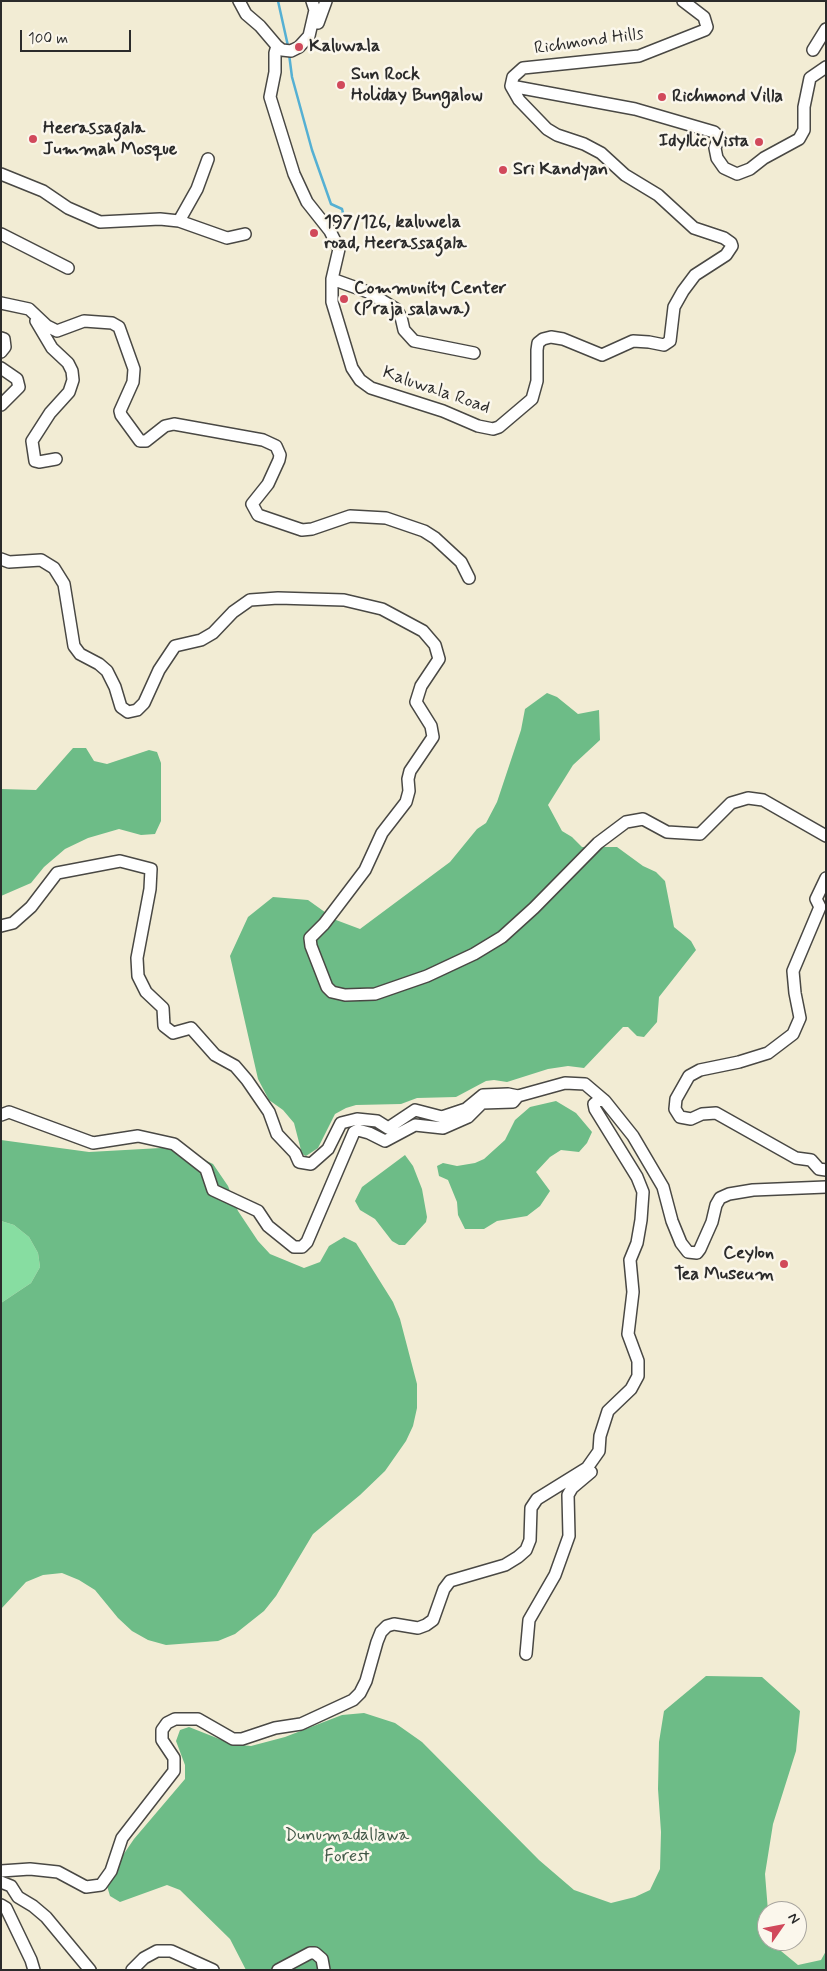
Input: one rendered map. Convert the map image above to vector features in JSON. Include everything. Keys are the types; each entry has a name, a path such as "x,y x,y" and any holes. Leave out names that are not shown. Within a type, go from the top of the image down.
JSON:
{"street":[{"path":"239,1 246,14 283,49 299,47 309,36 318,22 326,1"},
{"path":"309,36 316,10 312,1"},
{"name":"Richmond Hills","path":"511,86 513,77 523,68 639,56 706,30 708,27 704,17 683,1"},
{"path":"813,50 826,29"},
{"name":"Kaluwala Road","path":"283,49 275,53 275,72 270,97 294,174 307,202 330,230 339,249 332,279 332,302 352,368 360,380 371,388 443,411 478,426 493,429 499,427 532,399 537,381 538,343 543,339 551,337 563,339 602,354 633,341 664,345 670,341 674,307 683,291 695,275 726,255 732,246 732,243 724,238 694,228 658,195 625,175 601,153 547,129 519,100 511,86"},
{"path":"511,86 635,109 714,132 719,137 715,148 717,158 724,168 737,174 750,169 764,158 799,139 804,130 804,107 810,78 826,67"},
{"path":"179,221 197,189 208,159"},
{"path":"1,174 43,191 68,208 100,222 160,219 179,221 227,238 245,234"},
{"path":"1,234 68,268"},
{"path":"332,279 368,292 396,309 401,317 404,330 414,341 474,353"},
{"path":"1,303 29,309 47,326 56,331 84,321 112,323 119,327 134,369 133,382 120,411 121,416 140,441 146,441 165,426 174,424 263,440 276,446 280,455 279,460 268,484 252,504 258,515 302,530 312,529 350,516 386,518 424,531 435,538 461,562 469,578"},
{"path":"29,309 52,348 68,363 72,371 73,380 68,392 32,441 35,460 39,462 56,459"},
{"path":"1,338 4,340 5,348 1,352"},
{"path":"1,368 17,379 19,387 1,405"},
{"path":"1,559 9,562 41,560 54,568 64,584 74,646 80,654 98,664 107,672 115,686 121,707 128,712 137,710 144,703 159,670 175,646 201,640 213,633 233,612 250,600 278,598 344,600 382,609 423,631 435,645 439,659 421,686 416,702 431,726 433,737 410,771 406,802 382,833 365,870 324,924 310,938 311,946 327,987 332,992 345,995 375,994 428,976 474,954 509,931 598,843 626,822 643,819 667,832 700,834 731,803 748,798 763,800 826,836"},
{"path":"1,926 13,923 31,907 57,873 120,862 151,869 150,889 137,958 138,976 146,992 163,1008 164,1026 173,1033 191,1028 215,1055 234,1066 248,1080 269,1112 277,1134 295,1153 299,1162 312,1164 328,1149 341,1123 357,1119 377,1121 388,1128 415,1110 442,1117 466,1108 483,1095 508,1094 518,1096 565,1083 585,1084 605,1101 632,1136 663,1187 675,1228 681,1243 688,1252 697,1253 700,1249 720,1198 729,1194 753,1190 826,1187"},
{"path":"826,878 816,899 820,907 794,971 794,992 800,1018 793,1034 768,1053 739,1062 700,1070 688,1076 676,1099 675,1109 680,1117 691,1119 702,1114 716,1113 796,1158 812,1160 820,1169 826,1170"},
{"path":"1,1115 9,1112 93,1143 138,1136 174,1144 206,1169 213,1190 258,1211 268,1226 294,1247 302,1247 306,1242 354,1132 358,1130 369,1133 385,1141 415,1125 443,1128 468,1117 482,1102 513,1102 518,1096"},
{"path":"526,1654 530,1620 555,1575 570,1536 568,1495 572,1488 597,1467 600,1436 608,1411 631,1388 638,1376 638,1361 628,1334 633,1292 630,1260 637,1243 643,1192 637,1177 595,1109 594,1104 599,1100 605,1101"},
{"path":"1,1871 30,1869 58,1872 86,1887 101,1885 111,1871 122,1838 174,1771 174,1758 162,1740 162,1730 166,1723 175,1719 198,1719 233,1739 242,1739 275,1728 301,1724 353,1700 360,1693 366,1681 381,1632 387,1626 394,1624 418,1628 426,1625 433,1620 444,1589 450,1581 505,1565 518,1557 526,1550 530,1540 531,1508 537,1499 587,1468 599,1451"},
{"path":"6,1884 18,1897 46,1917 90,1970"},
{"path":"1,1905 6,1908 34,1970"},
{"path":"132,1970 144,1958 157,1951 171,1951 213,1970"},
{"path":"278,1970 310,1953 315,1953 322,1959 324,1970"}],"green space":[{"path":"547,693 557,697 578,714 599,710 600,740 573,765 548,805 562,831 572,837 582,847 617,847 643,866 656,872 665,881 674,927 691,941 696,950 659,997 657,1022 644,1037 637,1036 628,1027 623,1027 584,1068 568,1066 548,1069 507,1082 486,1081 456,1097 417,1098 401,1104 356,1105 346,1108 335,1114 318,1148 306,1156 302,1154 294,1123 283,1110 269,1100 258,1079 230,956 248,917 273,897 308,900 336,920 360,929 450,862 477,829 486,823 497,802 521,730 525,709"},
{"path":"73,748 86,748 94,761 107,764 149,750 157,752 161,763 161,821 155,834 141,835 119,829 88,838 65,849 44,867 31,883 1,896 1,789 36,790"},
{"path":"556,1101 576,1113 592,1132 587,1143 579,1152 561,1150 550,1157 536,1172 550,1191 540,1206 527,1216 497,1221 484,1229 465,1229 458,1215 457,1202 448,1180 439,1176 437,1166 443,1163 457,1166 475,1163 484,1159 505,1140 515,1120 530,1107"},
{"path":"1,1140 89,1152 180,1148 213,1164 228,1186 238,1211 258,1241 270,1254 304,1268 320,1262 329,1246 344,1237 356,1243 393,1302 400,1319 417,1384 417,1408 413,1426 406,1441 385,1471 360,1495 313,1534 276,1596 264,1611 235,1634 218,1641 166,1645 148,1640 132,1631 118,1618 95,1590 79,1580 62,1573 43,1575 26,1582 1,1609 1,1303 31,1283 40,1267 38,1253 29,1237 14,1225 1,1221"},
{"path":"405,1155 413,1166 422,1189 427,1217 426,1222 405,1245 399,1245 392,1241 375,1219 360,1210 355,1201 362,1187"},
{"path":"1,1221 14,1225 29,1237 38,1253 40,1267 31,1283 1,1303"},
{"name":"Dunumadallawa Forest","path":"706,1676 762,1677 800,1711 796,1751 773,1824 765,1874 767,1901 757,1901 757,1951 781,1951 798,1965 821,1960 826,1951 826,1970 246,1970 230,1939 180,1890 167,1885 120,1902 110,1896 107,1886 121,1858 134,1839 185,1779 185,1765 176,1741 180,1730 189,1727 232,1744 251,1746 285,1737 342,1715 364,1713 395,1723 422,1742 539,1860 574,1890 611,1903 635,1897 650,1890 660,1869 659,1742 664,1711"}],"waterway":[{"path":"278,1 288,46"},
{"path":"289,54 292,77 312,150 331,204 342,209 343,213"}],"place":[{"name":"Kaluwala","path":"299,47"},
{"name":"Sun Rock Holiday Bungalow","path":"341,85"},
{"name":"Richmond Villa","path":"662,97"},
{"name":"Heerassagala Jummah Mosque","path":"33,139"},
{"name":"Idyllic Vista","path":"759,142"},
{"name":"Sri Kandyan","path":"503,170"},
{"name":"197/126, kaluwela road, Heerassagala","path":"314,233"},
{"name":"Community Center (Praja salawa)","path":"344,299"},
{"name":"Ceylon Tea Museum","path":"784,1264"}]}
